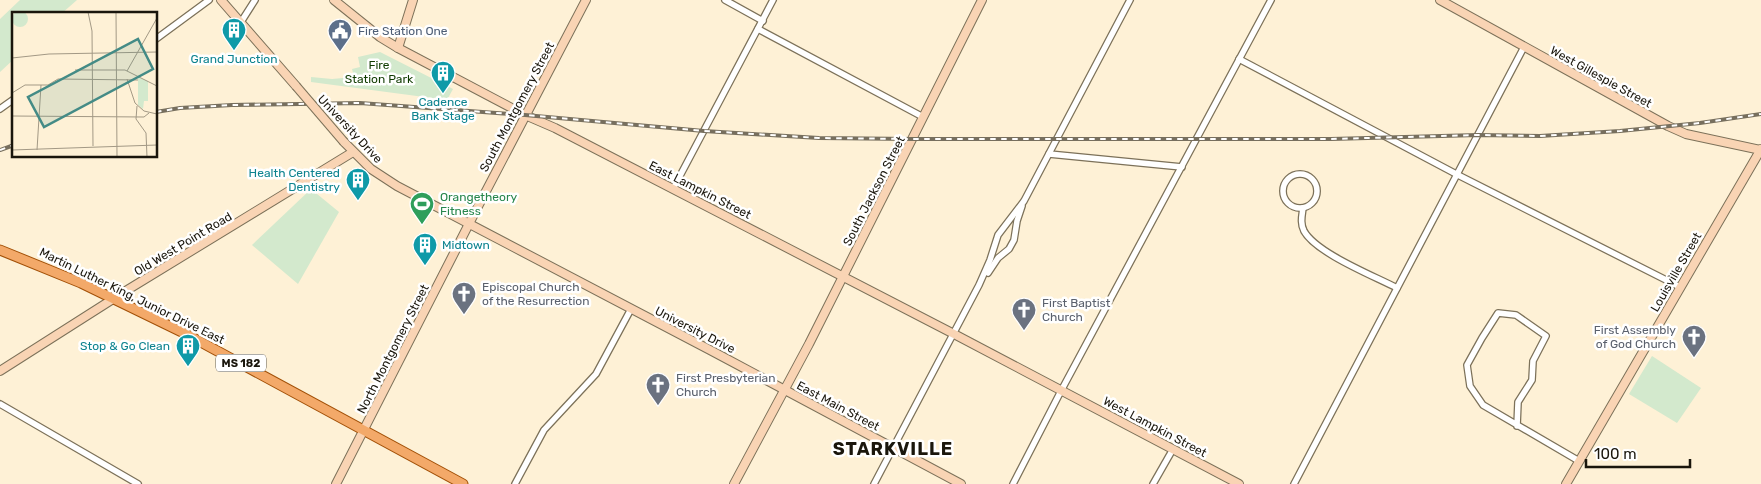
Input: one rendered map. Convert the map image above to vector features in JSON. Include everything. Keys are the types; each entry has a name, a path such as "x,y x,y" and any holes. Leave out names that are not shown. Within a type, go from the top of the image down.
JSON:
{"main road":[{"name":"Martin Luther King, Junior Drive East","path":"0,250 81,283 186,334 463,484"}],"street":[{"path":"158,38 209,0"},
{"name":"University Drive","path":"221,0 353,152 386,180 468,225 784,390"},
{"path":"241,22 255,0"},
{"name":"East Lampkin Street","path":"334,0 380,37 398,48 843,277 955,331 1061,391"},
{"path":"398,48 413,0"},
{"name":"South Montgomery Street","path":"468,225 586,0"},
{"path":"725,0 762,21"},
{"path":"673,189 773,0"},
{"name":"South Jackson Street","path":"734,484 843,277 982,0"},
{"path":"874,484 979,285 998,235 1024,201 1130,0"},
{"path":"1013,484 1270,0"},
{"name":"West Gillespie Street","path":"1440,0 1668,126 1686,134 1761,150"},
{"path":"758,29 923,117"},
{"path":"1294,484 1524,47"},
{"path":"1239,59 1458,175 1680,287"},
{"path":"0,109 12,100"},
{"name":"Louisville Street","path":"1566,484 1761,150"},
{"name":"Old West Point Road","path":"0,371 353,152"},
{"path":"1049,154 1182,166"},
{"path":"1293,175 1310,177 1316,186 1316,197 1313,202 1303,208 1292,206 1288,203 1283,193 1285,182 1293,175"},
{"path":"979,285 996,260 1014,240 1024,201"},
{"path":"1303,208 1304,230 1315,245 1397,288"},
{"path":"1009,221 1017,225"},
{"name":"North Montgomery Street","path":"336,484 468,225"},
{"path":"993,249 996,254 1003,254"},
{"path":"515,484 544,430 596,374 631,309"},
{"path":"1517,426 1518,402 1532,380 1533,361 1546,336 1516,315 1498,313 1467,365 1470,386 1482,405 1517,426 1579,461"},
{"name":"East Main Street","path":"784,390 961,484"},
{"name":"West Lampkin Street","path":"1061,391 1239,484"},
{"path":"0,404 138,484"},
{"path":"1154,484 1173,449"}],"green space":[{"path":"20,0 77,0 63,12 12,12 12,61 0,72 0,19"},
{"name":"Fire Station Park","path":"380,52 453,89 447,100 311,82 311,77 332,79 354,77 352,69 360,67 358,57"},
{"path":"311,189 339,212 298,284 252,245"},
{"path":"1652,356 1701,388 1677,423 1629,394"}],"railway":[{"path":"158,112 180,108 232,105 360,103 704,131 819,138 912,139 1331,139 1478,135 1540,136 1620,131 1700,123 1761,114"},
{"path":"0,150 12,146"}],"place":[{"name":"Grand Junction","path":"234,51"},
{"name":"Fire Station One","path":"340,52"},
{"name":"Cadence Bank Stage","path":"443,94"},
{"name":"Health Centered Dentistry","path":"358,201"},
{"name":"Orangetheory Fitness","path":"422,225"},
{"name":"Midtown","path":"425,266"},
{"name":"Episcopal Church of the Resurrection","path":"464,315"},
{"name":"First Baptist Church","path":"1024,331"},
{"name":"First Assembly of God Church","path":"1694,358"},
{"name":"Stop & Go Clean","path":"188,367"},
{"name":"First Presbyterian Church","path":"658,406"}],"district":[{"name":"STARKVILLE","path":"893,449"}]}
